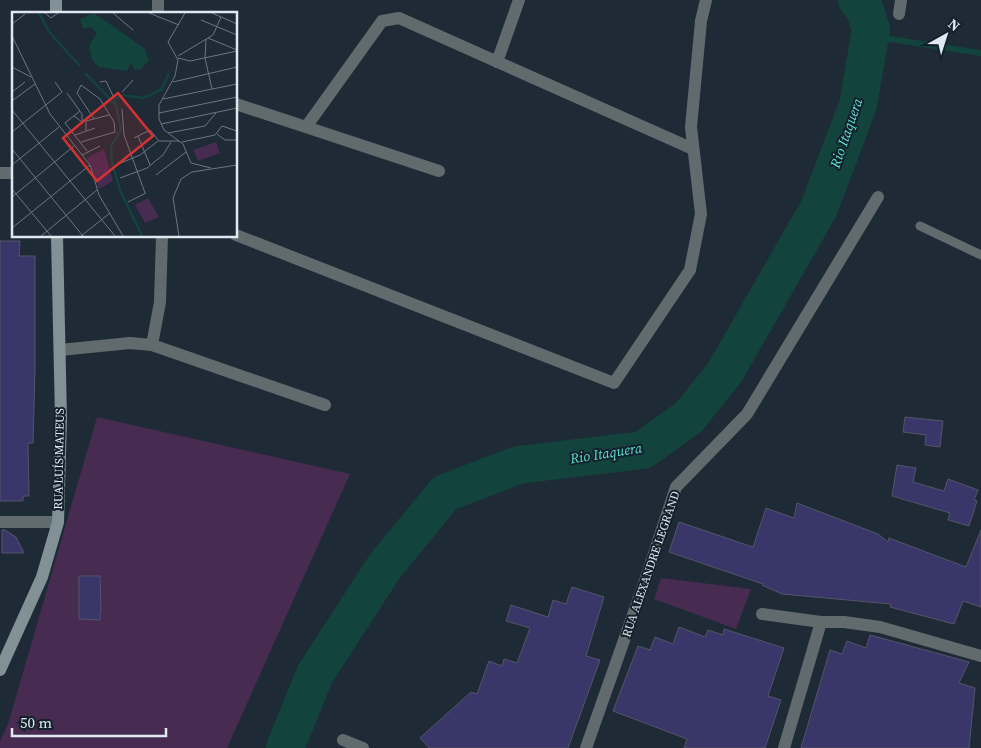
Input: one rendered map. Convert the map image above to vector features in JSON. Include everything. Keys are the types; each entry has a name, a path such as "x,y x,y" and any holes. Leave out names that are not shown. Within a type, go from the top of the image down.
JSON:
{"main road":[{"name":"RUA LUÍS MATEUS","path":"0,670 42,577 58,522 61,419 57,238"}],"street":[{"path":"497,62 519,0"},
{"path":"238,236 614,383 690,270 701,214 691,127 701,21 706,0"},
{"path":"899,14 901,0"},
{"path":"306,127 382,21 399,18 693,149"},
{"path":"238,105 439,171"},
{"name":"RUA ALEXANDRE LEGRAND","path":"586,748 676,487 747,414 878,197"},
{"path":"152,345 160,302 162,238"},
{"path":"60,350 130,343 152,345 325,405"},
{"path":"0,522 58,522"},
{"path":"762,614 880,627 981,656"},
{"path":"784,748 821,622"},
{"path":"343,740 362,748"}],"lane":[{"path":"920,226 981,256"}],"shaded area":[{"path":"97,417 350,474 227,748 0,748 0,741 8,724"},
{"path":"661,578 751,589 736,629 654,599"}],"building":[{"path":"0,241 20,241 19,256 35,256 33,443 28,443 29,496 23,496 23,501 0,501"},
{"path":"905,417 943,421 940,447 925,445 926,435 903,432"},
{"path":"897,465 916,468 913,482 944,491 948,479 978,490 974,500 977,501 969,526 948,520 950,513 892,496"},
{"path":"797,503 878,534 888,542 889,538 966,567 981,530 981,607 963,601 954,624 890,607 891,604 782,594 763,584 669,552 679,522 753,547 766,508 794,518"},
{"path":"2,530 16,537 24,553 2,553"},
{"path":"79,576 100,576 100,620 79,619"},
{"path":"572,587 604,597 586,656 600,660 568,748 429,748 420,738 471,692 477,694 489,661 502,666 504,659 517,663 530,628 506,621 511,605 548,617 553,600 566,604"},
{"path":"679,627 705,637 708,630 723,635 724,629 784,648 768,696 781,700 765,748 684,748 687,739 613,711 638,646 650,650 655,637 673,644"},
{"path":"870,635 969,662 959,683 975,688 969,748 801,748 830,650 842,654 847,641 866,648"}],"waterway":[{"name":"Rio Itaquera","path":"285,748 315,674 385,566 445,493 518,465 643,450 689,417 725,372 819,208 858,105 871,29 865,10 857,0"},
{"path":"870,36 981,53"}]}
